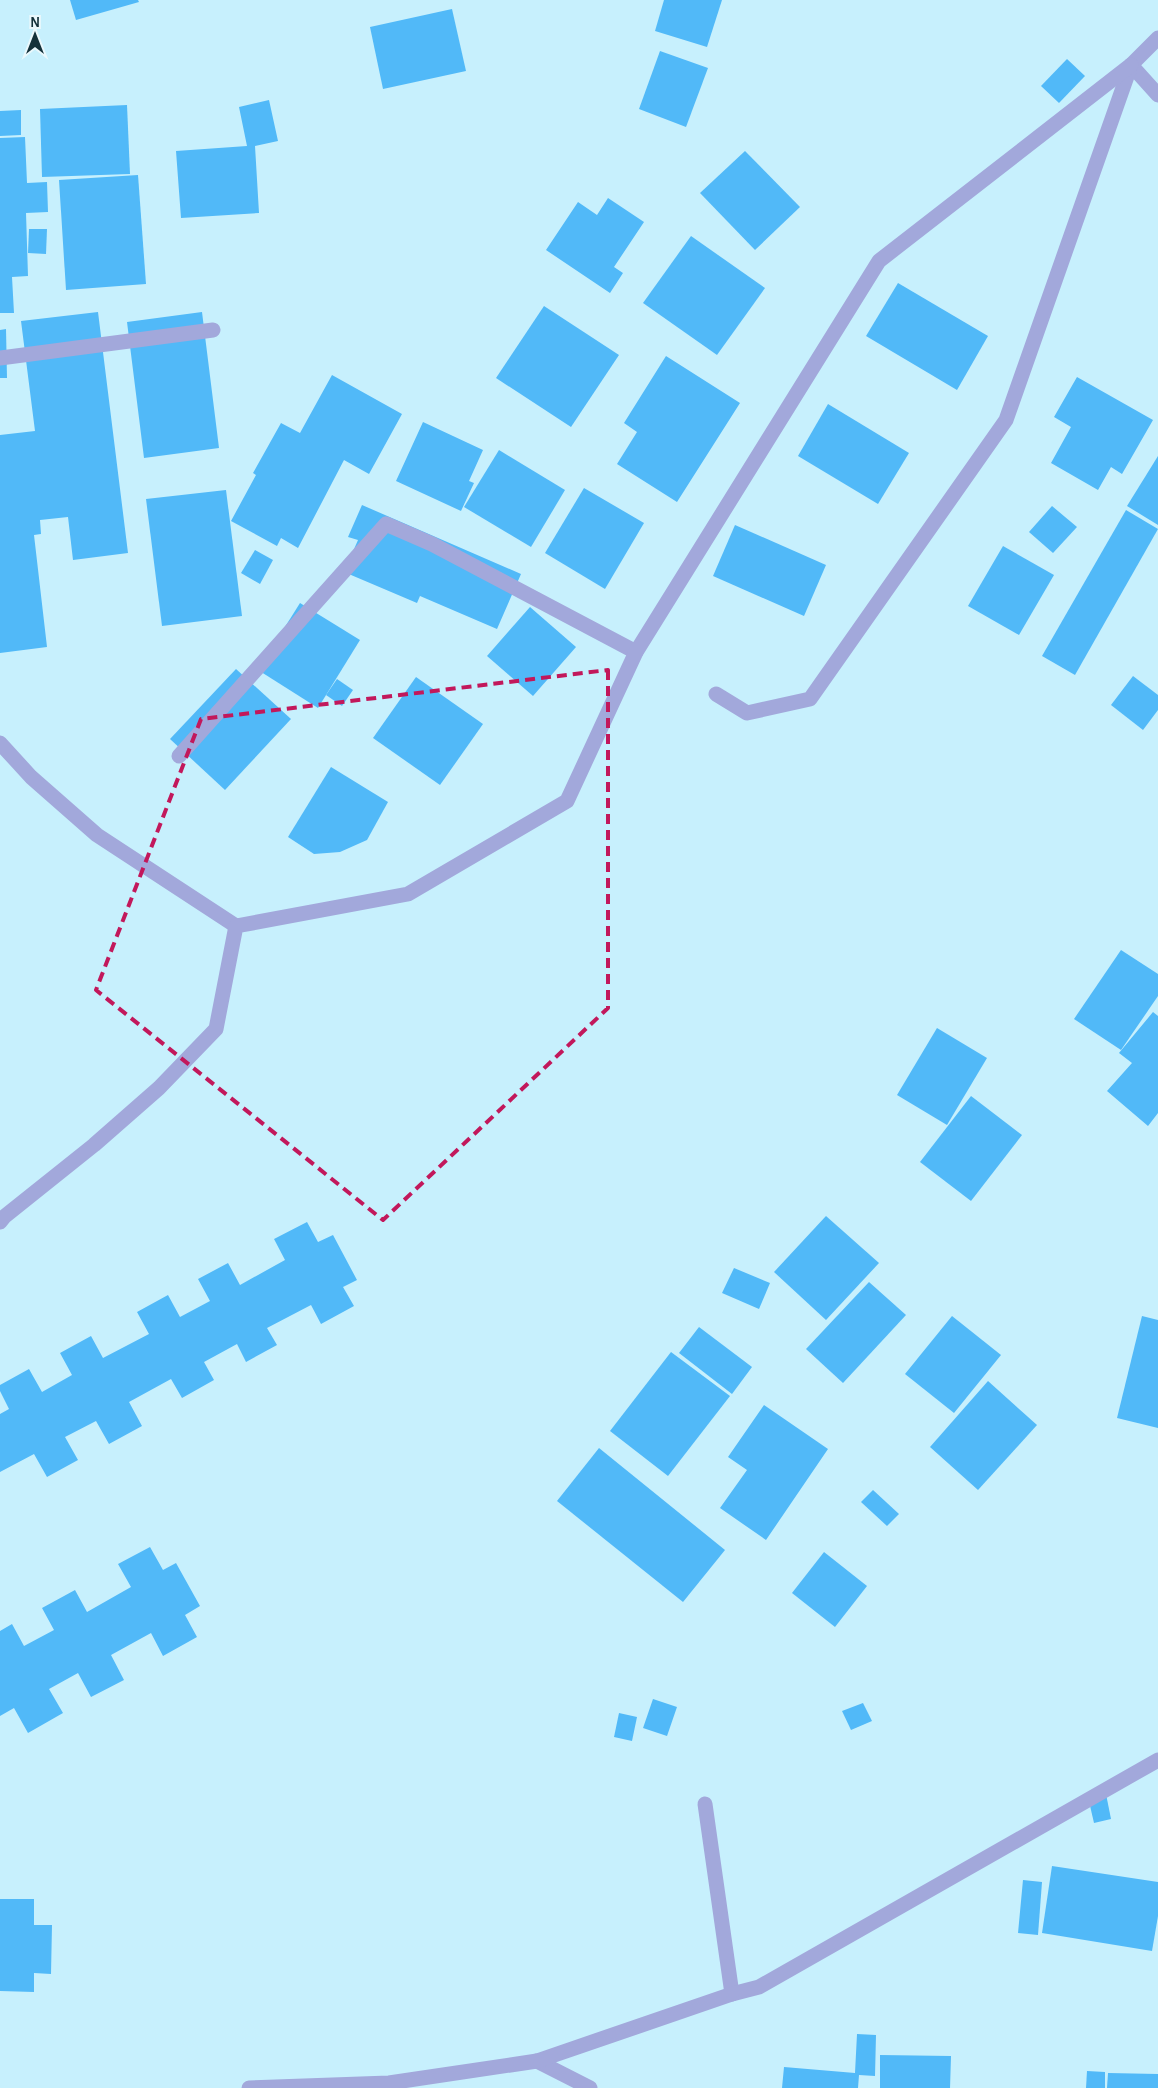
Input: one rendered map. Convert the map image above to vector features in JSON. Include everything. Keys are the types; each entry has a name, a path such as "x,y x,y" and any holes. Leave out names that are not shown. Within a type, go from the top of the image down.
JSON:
{"street":[{"path":"0,743 31,777 98,835 236,926 408,894 567,801 636,652 879,261 1131,65 1158,38"},
{"path":"1131,65 1158,95"},
{"path":"716,694 747,713 810,699 1006,420 1131,65"},
{"path":"0,358 213,330"},
{"path":"179,756 386,524 432,544 636,652"},
{"path":"1,1218 94,1145 159,1088 216,1029 236,926"},
{"path":"249,2088 390,2083 537,2061 732,1994 759,1987 1158,1760"},
{"path":"705,1804 732,1994"},
{"path":"537,2061 590,2088"}],"highlighted area":[{"path":"608,670 608,1008 383,1220 96,990 201,719"}],"building":[{"path":"70,0 138,0 139,2 76,20"},
{"path":"664,0 722,0 707,47 655,31"},
{"path":"452,9 466,71 383,89 370,27"},
{"path":"660,51 708,68 686,127 639,109"},
{"path":"1067,59 1085,76 1059,103 1041,86"},
{"path":"269,100 278,141 255,146 259,213 181,218 176,151 247,146 239,107"},
{"path":"127,105 130,174 42,177 40,109"},
{"path":"21,110 21,135 0,136 0,111"},
{"path":"25,137 27,183 47,182 48,212 26,213 28,276 12,277 14,313 0,313 0,138"},
{"path":"745,151 800,207 755,250 700,193"},
{"path":"138,175 146,284 66,290 59,180"},
{"path":"608,198 644,222 614,267 623,273 610,293 546,250 578,202 597,215"},
{"path":"29,229 47,229 46,254 28,253"},
{"path":"691,236 765,288 717,355 643,303"},
{"path":"898,283 988,336 957,390 866,336"},
{"path":"544,306 619,355 571,427 496,378"},
{"path":"98,312 128,553 73,560 68,517 40,520 41,534 34,535 47,647 0,653 0,435 35,431 21,321"},
{"path":"202,312 219,448 144,458 127,322"},
{"path":"6,329 7,378 0,378 0,330"},
{"path":"666,356 740,403 677,502 617,464 637,432 624,423"},
{"path":"332,375 402,414 369,474 344,460 298,548 281,538 277,546 231,521 256,475 253,473 281,423 300,433"},
{"path":"1077,377 1153,420 1122,474 1111,467 1098,490 1051,463 1071,427 1054,417"},
{"path":"828,404 909,453 878,504 798,456"},
{"path":"423,422 483,450 469,481 474,483 461,511 396,481"},
{"path":"499,450 565,490 531,547 464,507"},
{"path":"1158,456 1158,525 1127,506"},
{"path":"584,488 644,523 605,589 545,553"},
{"path":"226,490 242,616 162,626 146,499"},
{"path":"362,505 521,574 497,629 420,596 417,603 344,572 358,540 348,537"},
{"path":"1052,506 1077,527 1053,553 1029,532"},
{"path":"1126,510 1158,529 1075,675 1042,656"},
{"path":"735,525 826,565 804,616 713,576"},
{"path":"1003,546 1054,575 1019,635 968,606"},
{"path":"255,550 273,560 260,584 241,573"},
{"path":"300,603 360,640 318,708 258,670"},
{"path":"530,607 576,647 533,696 487,656"},
{"path":"236,669 291,719 225,790 170,739"},
{"path":"1133,676 1158,695 1158,710 1143,730 1111,705"},
{"path":"416,677 483,724 440,785 373,738"},
{"path":"337,679 353,690 342,706 326,695"},
{"path":"331,767 388,802 367,840 340,852 314,854 288,837"},
{"path":"1121,950 1158,974 1158,996 1121,1050 1074,1019"},
{"path":"1153,1012 1158,1016 1158,1113 1148,1126 1107,1091 1132,1063 1119,1053"},
{"path":"937,1028 987,1058 947,1125 897,1095"},
{"path":"971,1096 1022,1135 971,1201 920,1162"},
{"path":"826,1216 879,1263 826,1320 774,1272"},
{"path":"307,1222 318,1242 333,1235 357,1280 343,1287 354,1306 321,1324 311,1305 267,1328 277,1345 246,1362 237,1344 204,1362 214,1380 182,1398 171,1379 129,1402 142,1426 109,1444 96,1421 65,1437 78,1460 47,1477 34,1454 0,1472 0,1414 9,1409 0,1391 0,1385 29,1369 42,1392 72,1375 60,1353 91,1336 103,1358 149,1334 137,1312 168,1295 180,1317 210,1301 198,1279 228,1263 240,1285 285,1260 274,1239"},
{"path":"734,1268 770,1283 759,1309 722,1293"},
{"path":"869,1282 906,1315 843,1383 806,1349"},
{"path":"952,1316 1001,1355 954,1413 905,1374"},
{"path":"1142,1316 1158,1320 1158,1428 1117,1418"},
{"path":"699,1327 752,1367 732,1394 679,1353"},
{"path":"671,1352 730,1396 668,1476 610,1431"},
{"path":"988,1381 1037,1425 978,1490 930,1447"},
{"path":"764,1405 828,1449 766,1540 720,1508 747,1470 728,1457"},
{"path":"599,1448 725,1550 683,1602 557,1501"},
{"path":"873,1490 899,1514 887,1526 861,1502"},
{"path":"150,1547 163,1570 176,1563 200,1606 185,1615 197,1637 163,1656 151,1633 111,1655 124,1680 91,1697 78,1673 49,1689 63,1713 28,1733 14,1708 0,1716 0,1631 12,1624 24,1646 54,1630 42,1608 75,1590 87,1612 131,1587 118,1564"},
{"path":"824,1552 867,1586 835,1627 792,1593"},
{"path":"653,1699 677,1707 667,1736 643,1728"},
{"path":"863,1703 872,1721 851,1730 842,1711"},
{"path":"619,1713 637,1717 632,1741 614,1737"},
{"path":"1106,1794 1111,1819 1094,1823 1088,1797"},
{"path":"1052,1866 1158,1882 1158,1916 1152,1951 1042,1933"},
{"path":"1023,1880 1042,1882 1038,1935 1018,1933"},
{"path":"0,1899 34,1899 34,1925 52,1925 51,1974 34,1973 34,1992 0,1991"},
{"path":"857,2034 876,2035 875,2076 859,2075 858,2088 782,2088 784,2067 855,2073"},
{"path":"880,2055 951,2056 950,2088 880,2088"},
{"path":"1087,2071 1105,2072 1105,2088 1086,2088"},
{"path":"1108,2073 1158,2074 1158,2088 1107,2088"}]}
